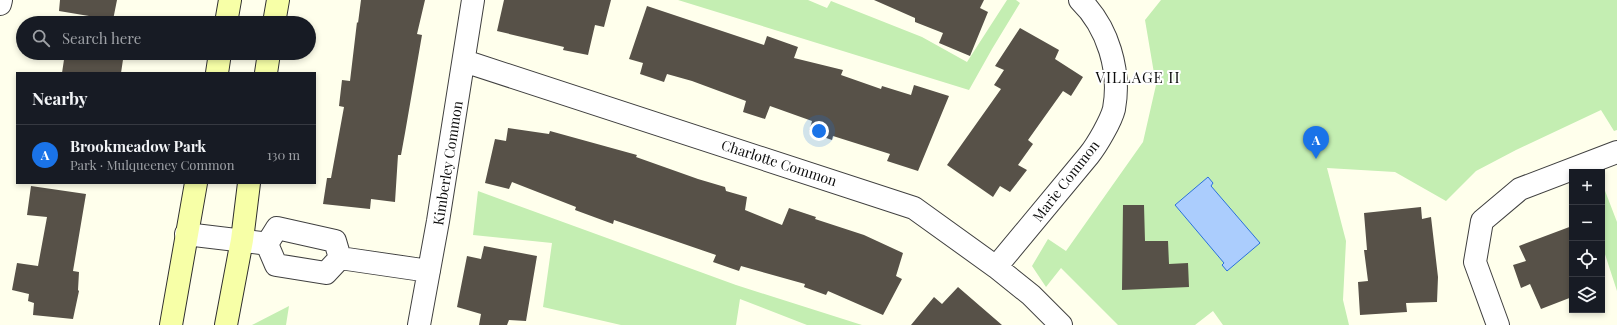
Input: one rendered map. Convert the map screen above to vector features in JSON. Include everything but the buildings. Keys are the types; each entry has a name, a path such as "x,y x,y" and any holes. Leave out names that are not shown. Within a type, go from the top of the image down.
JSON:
{"main road":[{"path":"227,16 230,0"},
{"path":"275,16 278,0"},
{"path":"217,72 219,60"},
{"path":"266,72 269,60"},
{"path":"171,325 196,184"},
{"path":"226,325 242,240 250,184"}],"street":[{"path":"0,4 1,0"},
{"name":"Kimberley Common","path":"419,325 473,0"},
{"name":"Marie Common","path":"996,267 1093,150 1114,110 1116,85 1113,57 1102,32 1086,6 1080,0"},
{"name":"Charlotte Common","path":"464,61 914,208 996,267 1031,295 1061,325"},
{"path":"1498,325 1475,262 1482,221 1520,189 1617,152"},
{"path":"267,244 277,228 335,241 340,258"},
{"path":"186,234 267,244"},
{"path":"267,244 276,265 326,273 340,258"},
{"path":"340,258 429,271"}],"green space":[{"path":"678,0 808,0 827,8 831,1 922,37 967,62 1007,0 1016,0 1020,3 969,90"},
{"path":"1161,0 1617,0 1617,130 1614,131 1601,110 1516,150 1476,171 1446,201 1395,172 1327,168 1346,241 1343,300 1349,325 1223,325 1213,311 1195,325 1118,325 1061,268 1046,287 1032,266 1048,239 1066,251 1143,142 1156,85 1145,20"},
{"path":"478,191 736,285 862,325 807,325 740,299 736,325 621,325 543,307 552,243 473,235"},
{"path":"1605,191 1617,222 1617,291 1605,254"},
{"path":"289,306 286,325 252,325"}],"water":[{"path":"1208,177 1213,183 1211,186 1260,243 1227,271 1222,265 1224,263 1175,205"}],"place":[{"name":"Brookmeadow Park","path":"1316,159"}],"district":[{"name":"VILLAGE II","path":"1138,78"}]}
